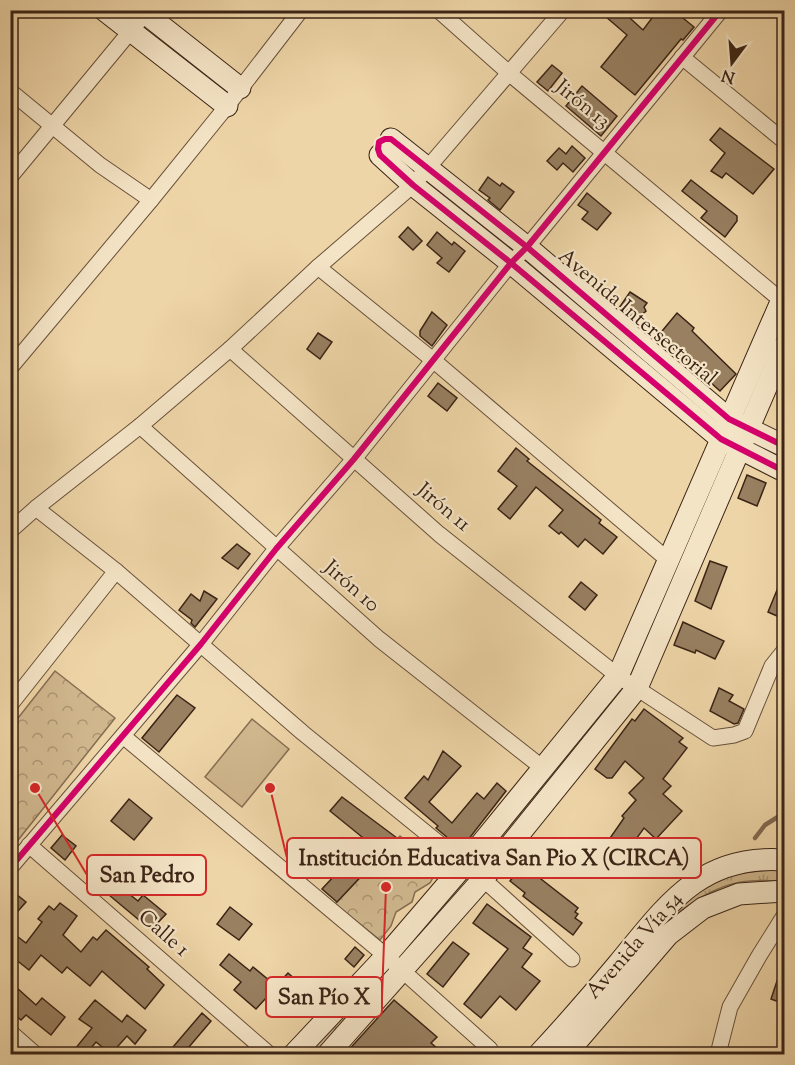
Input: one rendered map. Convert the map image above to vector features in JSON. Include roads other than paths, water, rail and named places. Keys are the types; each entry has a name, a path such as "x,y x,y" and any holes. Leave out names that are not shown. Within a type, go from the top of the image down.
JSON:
{"street":[{"path":"104,10 130,33 227,106"},
{"path":"10,368 151,200 301,10"},
{"name":"Jirón 13","path":"438,10 510,74 783,298"},
{"path":"10,531 140,426 230,349 318,267 413,185 563,10"},
{"path":"10,868 201,644 276,549 354,459 511,263 527,247 722,10"},
{"path":"10,177 145,12 240,88"},
{"path":"682,57 784,141"},
{"path":"10,91 100,165 151,200"},
{"name":"Avenida Intersectorial","path":"784,446 739,423 429,169 386,147 413,185 511,263 721,439 784,471"},
{"path":"318,267 434,360 668,560"},
{"path":"328,1054 483,879 637,688 740,450 739,423 783,298"},
{"path":"294,1054 386,956 464,865 618,676 721,439 739,423 784,346"},
{"name":"Jirón 11","path":"230,349 439,534 618,676 713,738 745,731 772,666 784,651"},
{"name":"Jirón 10","path":"140,426 379,639 544,769"},
{"path":"36,508 116,571 303,733 483,879 572,959"},
{"path":"10,705 116,571"},
{"path":"123,736 386,956 490,1049"},
{"path":"544,769 561,783"},
{"name":"Calle 1","path":"29,844 269,1054"},
{"name":"Avenida Vía 54","path":"538,1054 678,894 701,878 726,866 756,860 784,860"},
{"path":"566,1054 668,934 703,908 739,894 784,891"},
{"path":"718,1054 730,1007 784,916"},
{"path":"10,1032 35,1054"}],"waterway":[{"path":"755,838 765,825 784,813"}],"place":[{"name":"San Pedro","path":"35,788"},
{"name":"Institución Educativa San Pio X (CIRCA)","path":"270,788"},
{"name":"San Pío X","path":"386,887"}]}
